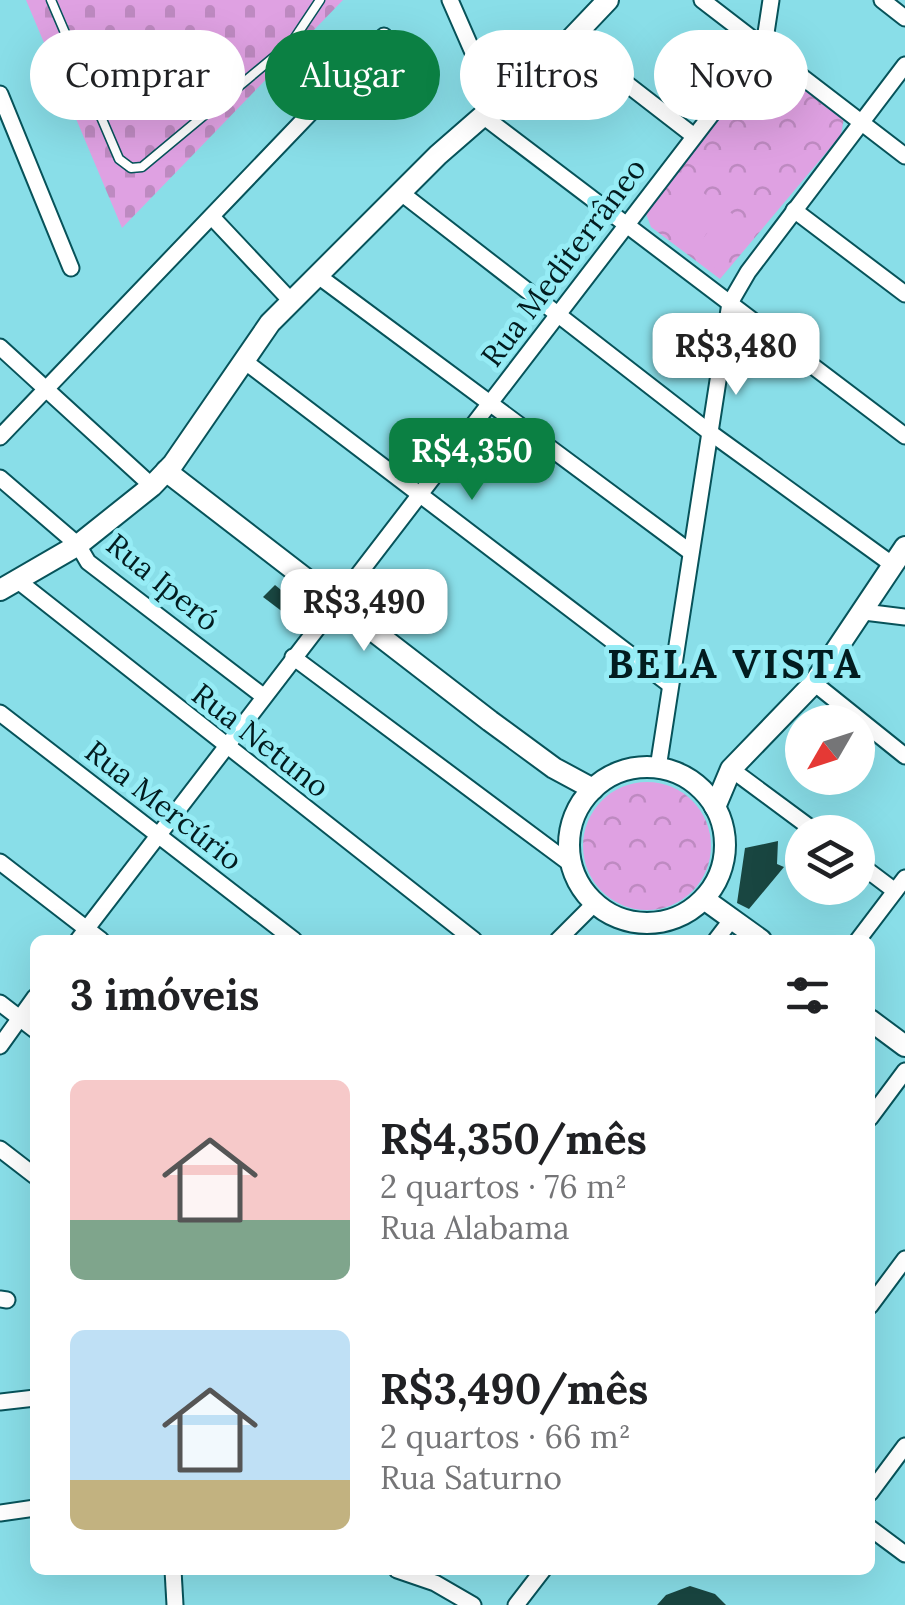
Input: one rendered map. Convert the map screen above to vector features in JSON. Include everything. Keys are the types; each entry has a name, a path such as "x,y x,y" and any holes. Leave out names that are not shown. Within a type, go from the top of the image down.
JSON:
{"street":[{"path":"450,0 461,30"},
{"path":"588,10 608,0"},
{"path":"702,0 742,30"},
{"path":"767,30 772,0"},
{"path":"882,0 905,18"},
{"path":"658,768 730,303 794,210 905,66"},
{"path":"808,80 905,156"},
{"path":"634,90 694,136"},
{"path":"0,94 70,268"},
{"path":"0,437 304,120"},
{"path":"8,585 78,545 159,478 243,360 291,301 479,120"},
{"path":"502,120 626,226 905,436"},
{"name":"Rua Mediterrâneo","path":"82,934 706,120"},
{"path":"400,192 708,431 899,556 814,683 732,769 715,807"},
{"path":"794,210 905,294"},
{"path":"212,217 291,301"},
{"path":"318,274 689,551"},
{"path":"0,348 44,388 159,478 336,602 554,768 593,789"},
{"path":"243,360 669,684"},
{"name":"Rua Iperó","path":"0,478 78,545 88,562 263,696"},
{"name":"Rua Netuno","path":"8,585 468,935"},
{"path":"868,606 900,617"},
{"path":"293,657 572,866 595,903 618,918 645,924 672,920 704,899 719,878 725,854 724,830 715,807 690,780 658,768 623,771 593,789 571,830 572,866"},
{"path":"814,683 905,756"},
{"name":"Rua Mercúrio","path":"0,713 288,935"},
{"path":"690,780 732,769"},
{"path":"732,769 793,815"},
{"path":"0,862 82,934"},
{"path":"862,935 900,885 875,872"},
{"path":"704,899 753,935"},
{"path":"563,935 595,903"},
{"path":"720,935 732,920"},
{"path":"0,1003 30,1026"},
{"path":"0,1046 30,1003"},
{"path":"875,1024 905,1046"},
{"path":"875,1111 905,1072"},
{"path":"0,1149 30,1172"},
{"path":"875,1299 905,1259"},
{"path":"0,1402 30,1399"},
{"path":"875,1486 905,1446"},
{"path":"0,1513 30,1509"},
{"path":"875,1532 905,1554"},
{"path":"173,1575 175,1605"},
{"path":"411,1575 452,1590 474,1605"},
{"path":"516,1605 540,1575"}],"lane":[{"path":"51,0 119,159 131,168 142,167 292,42 320,0"}],"green space":[{"path":"26,0 343,0 314,30 265,30 265,80 245,101 245,30 39,30"},
{"path":"808,90 844,118 841,135 720,279 651,227 645,211 716,120 808,120"},
{"path":"77,120 227,120 122,228"},
{"path":"689,182 714,201 685,240 660,222"},
{"path":"726,209 751,229 719,271 693,251"},
{"path":"647,782 671,787 692,801 706,822 711,846 706,870 692,891 671,905 647,910 623,905 602,891 588,870 583,846 588,822 602,801 623,787"}],"building":[{"path":"275,585 308,612 300,625 263,597"},
{"path":"778,841 777,864 784,867 749,909 737,903 745,848"},
{"path":"690,1586 715,1594 726,1605 657,1605 666,1595"}],"district":[{"name":"BELA VISTA","path":"735,663"}]}
